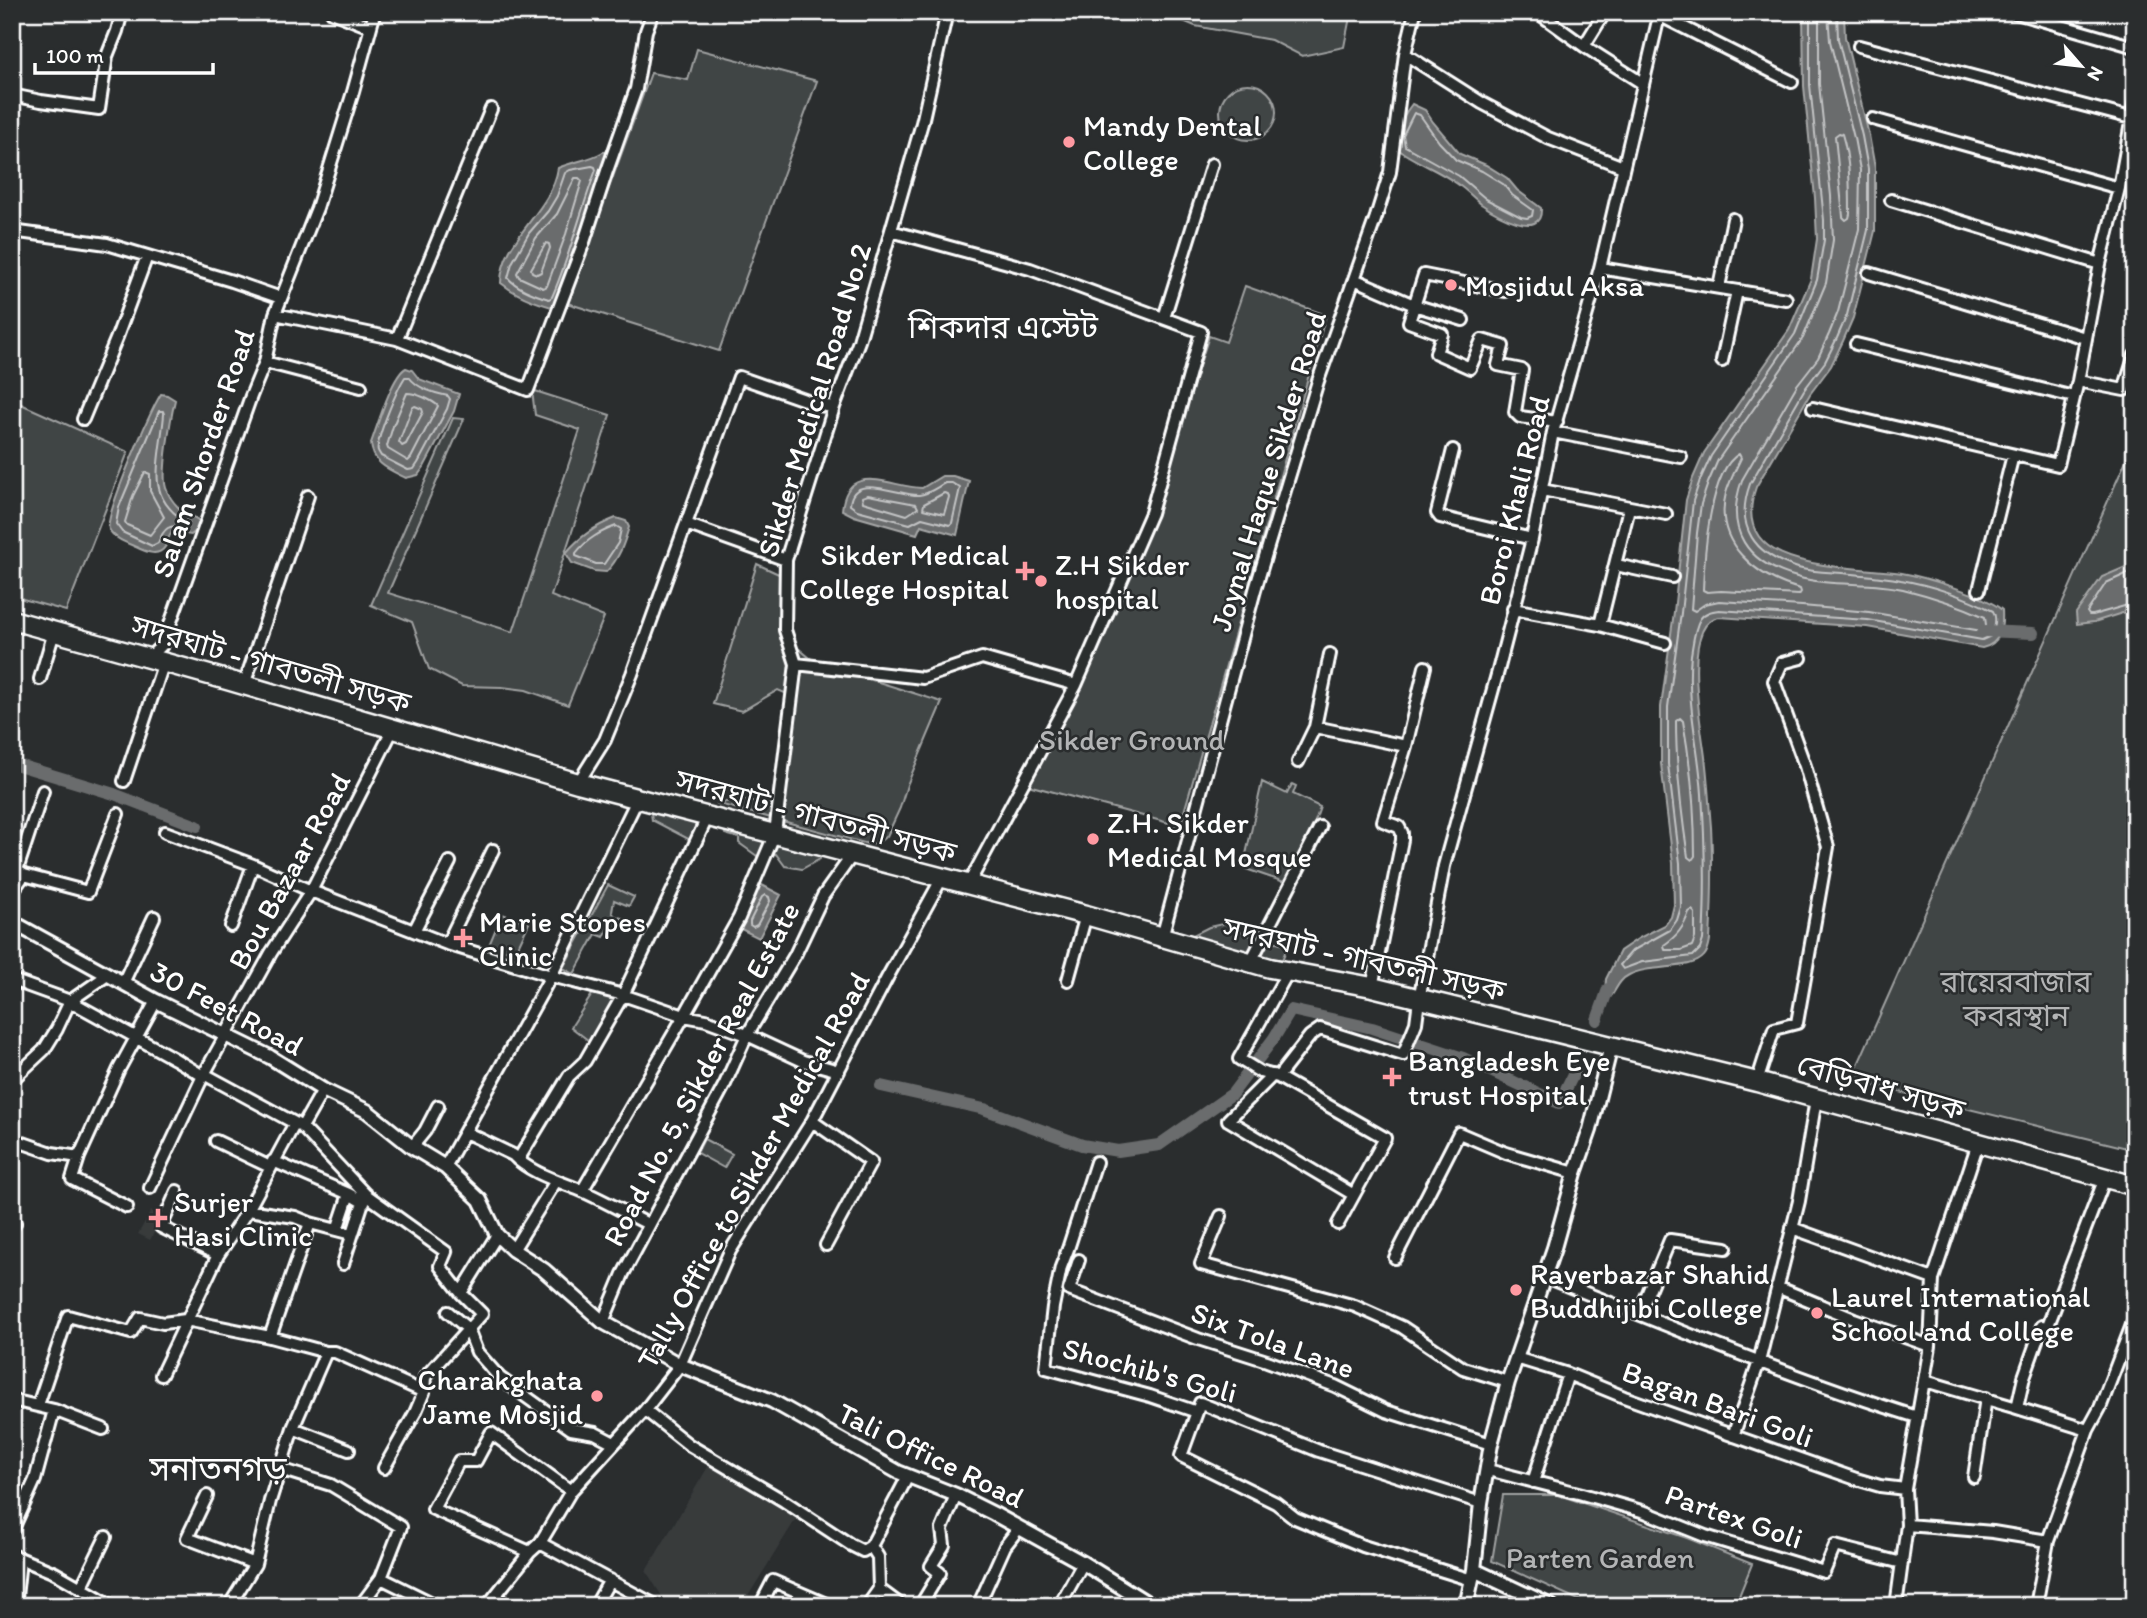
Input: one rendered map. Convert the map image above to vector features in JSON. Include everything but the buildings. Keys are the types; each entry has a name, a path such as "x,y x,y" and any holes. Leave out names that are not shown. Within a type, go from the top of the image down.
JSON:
{"highway":[{"name":"সদরঘাট - গাবতলী সড়ক","path":"12,620 578,783 1086,915 1161,941 1250,964 1372,987 1611,1046"},
{"name":"বেড়িবাধ সড়ক","path":"1611,1046 1757,1082 2135,1186"}],"street":[{"path":"12,95 41,102 99,109 107,56 122,12"},
{"path":"332,12 370,27"},
{"name":"Salam Shorder Road","path":"124,781 157,660 265,362 275,314 317,208 375,12"},
{"path":"275,314 397,338 528,390 584,242 636,89 646,31 653,12"},
{"name":"Sikder Medical Road No.2","path":"582,1191 739,918 775,833 796,663 785,630 786,560 834,407 859,341 922,123 947,12"},
{"name":"Joynal Haque Sikder Road","path":"1161,941 1255,590 1318,381 1390,172 1405,54 1415,12"},
{"path":"1537,12 1642,83"},
{"path":"1584,46 1605,12"},
{"path":"2013,12 2135,47"},
{"path":"1660,14 1792,82"},
{"name":"Boroi Khali Road","path":"1275,1076 1310,1036 1320,1029 1403,1055 1416,1023 1444,866 1532,539 1555,427 1600,268 1660,14"},
{"path":"1858,46 2131,118"},
{"path":"1405,54 1482,103 1548,138 1623,167"},
{"path":"1813,408 2058,465 2078,381 2100,264 2119,188 2135,101"},
{"path":"397,338 491,109"},
{"path":"1873,119 2119,188"},
{"path":"12,173 14,140"},
{"path":"1164,318 1212,164"},
{"path":"1891,200 2100,264"},
{"path":"1719,287 1733,219"},
{"name":"Salam Shorder Road","path":"12,231 107,244 281,298"},
{"path":"891,231 1030,269 1201,332 1150,513 1076,685 968,885"},
{"path":"83,419 147,256"},
{"path":"1600,268 1786,299"},
{"path":"1869,273 2085,338"},
{"path":"1505,290 1424,275 1409,322 1442,334 1437,354 1470,368 1482,340 1503,346 1498,365 1522,370 1515,412 1520,417 1681,457"},
{"path":"1354,279 1414,305 1463,320"},
{"path":"1722,361 1737,291"},
{"path":"1856,344 2074,397"},
{"path":"2078,381 2124,390 2135,355"},
{"path":"265,362 361,387"},
{"path":"578,783 605,740 632,674 739,377 819,405 834,407"},
{"path":"1453,450 1437,513 1440,517 1532,539"},
{"path":"1979,590 2013,455"},
{"path":"1542,490 1666,514"},
{"path":"244,685 309,496"},
{"path":"1600,625 1629,508"},
{"path":"686,524 786,560"},
{"path":"1616,565 1672,577"},
{"path":"1513,609 1600,625 1665,643"},
{"path":"40,679 54,632"},
{"path":"1298,762 1315,727 1330,654"},
{"path":"796,663 923,678 982,658 1076,685"},
{"path":"1757,1082 1774,1029 1797,1023 1828,847 1805,766 1774,681 1782,663 1801,658"},
{"path":"1372,987 1402,840 1399,827 1382,821 1406,746 1425,667"},
{"path":"1315,727 1406,746"},
{"name":"Bou Bazaar Road","path":"150,1188 204,1075 271,953 311,891 393,729"},
{"path":"43,790 16,870 24,875 88,892 118,814"},
{"path":"444,1167 551,976 638,798"},
{"path":"518,1160 569,1076 585,1061 623,995 708,816"},
{"path":"1250,964 1320,827"},
{"path":"165,832 447,944 623,995 684,1016 706,1020 747,1035 803,1061 839,1071"},
{"path":"447,944 493,850"},
{"name":"Road No. 5, Sikder Real Estate","path":"603,1322 648,1224 725,1084 747,1035 795,955 824,896 853,854"},
{"path":"414,931 450,862"},
{"path":"231,926 253,865"},
{"path":"12,892 24,875"},
{"name":"Tally Office to Sikder Medical Road","path":"487,1606 540,1543 571,1491 645,1410 680,1365 730,1251 812,1121 942,878"},
{"path":"1068,980 1086,915"},
{"path":"123,983 154,917"},
{"name":"30 Feet Road","path":"12,922 156,1001 270,1057 323,1090 367,1111 412,1147 444,1167 480,1200 497,1235"},
{"path":"1288,972 1239,1059 1260,1072 1275,1076 1385,1138 1338,1224"},
{"path":"12,1080 44,1050 70,1001 109,974"},
{"path":"12,980 70,1001 298,1125 365,1198 446,1252 440,1266 482,1314 425,1377 424,1392 415,1413 384,1468"},
{"path":"127,1207 72,1179 79,1157 135,1037 156,1001"},
{"path":"1466,1606 1473,1575 1491,1444 1508,1382 1562,1223 1590,1130 1611,1046"},
{"path":"1275,1076 1228,1120 1354,1195"},
{"path":"161,1375 218,1255 248,1210 271,1164 323,1090"},
{"path":"1733,1436 1759,1362 1799,1201 1816,1099"},
{"path":"412,1147 425,1131 438,1106"},
{"path":"812,1121 872,1162 826,1245"},
{"path":"464,1132 513,1155 556,1181 648,1224"},
{"path":"1395,1258 1459,1133 1506,1153 1575,1173"},
{"path":"12,1139 52,1153 79,1157"},
{"path":"216,1141 365,1198"},
{"path":"1896,1606 1907,1525 1905,1489 1930,1346 1933,1279 1978,1143"},
{"name":"Shochib's Goli","path":"1096,1162 1061,1267 1046,1368 1150,1396 1197,1412 1200,1403 1319,1451 1481,1503"},
{"path":"2017,1408 2024,1377 2042,1326 2047,1328 2105,1178"},
{"path":"513,1250 556,1181"},
{"path":"177,1191 161,1227 218,1255"},
{"path":"337,1230 349,1194"},
{"path":"343,1264 365,1198"},
{"path":"248,1210 295,1217 352,1234"},
{"path":"1221,1216 1201,1264 1355,1306 1402,1327 1462,1367 1508,1382"},
{"path":"12,1221 15,1223 12,1228"},
{"path":"270,1338 315,1224"},
{"path":"1792,1228 1933,1279"},
{"path":"461,1293 497,1235"},
{"name":"Tali Office Road","path":"497,1235 513,1250 544,1270 603,1322 680,1365 772,1402 908,1476 956,1495 1083,1563 1152,1606"},
{"path":"1639,1314 1670,1240 1726,1248"},
{"name":"Six Tola Lane","path":"1079,1260 1069,1290 1198,1339 1335,1386 1387,1411 1491,1444"},
{"path":"1543,1276 1715,1346 1917,1417"},
{"path":"1777,1287 1853,1319 1930,1346"},
{"path":"449,1312 468,1329 477,1352 500,1378 571,1429 595,1433 614,1443"},
{"path":"38,1405 68,1316 131,1333 140,1318 163,1323 186,1320 335,1352 424,1392"},
{"path":"2036,1606 2048,1541 2088,1430 2135,1317"},
{"path":"229,1606 255,1564 270,1501 293,1428 326,1352"},
{"name":"Bagan Bari Goli","path":"1516,1358 1568,1374 1624,1397 1856,1479 1905,1489"},
{"path":"1533,1482 1568,1374"},
{"path":"1925,1381 2088,1430"},
{"path":"1974,1477 1986,1398"},
{"path":"12,1400 54,1410 103,1429"},
{"path":"12,1531 35,1480 54,1410"},
{"path":"645,1410 689,1445 863,1551 872,1546 908,1476"},
{"path":"1197,1412 1181,1456 1276,1503 1295,1518 1363,1546 1473,1575 1551,1606"},
{"path":"293,1428 349,1450"},
{"path":"530,1552 433,1509 459,1461 476,1461 491,1433 571,1491"},
{"path":"280,1469 331,1485 401,1527 381,1578 360,1606"},
{"name":"Partex Goli","path":"1488,1470 1645,1512 1705,1536 1824,1572 1835,1546 1902,1563"},
{"path":"920,1606 940,1573 931,1566 944,1545 942,1530 956,1495"},
{"path":"207,1496 187,1538 255,1564"},
{"path":"1907,1525 1993,1532 2048,1541"},
{"path":"978,1606 1005,1546 1019,1528"},
{"path":"80,1588 106,1537"},
{"path":"540,1543 657,1606"},
{"path":"867,1606 879,1589 878,1557 872,1546"},
{"path":"16,1606 16,1558 55,1573 113,1606"},
{"path":"1059,1606 1083,1563"},
{"path":"381,1578 438,1606"},
{"path":"595,1606 610,1580"},
{"path":"760,1606 773,1581 831,1606"},
{"path":"879,1589 902,1606"}],"shaded area":[{"path":"151,1211 162,1218 150,1240 138,1234"},
{"path":"712,1460 799,1514 742,1606 668,1606 646,1571"}],"green space":[{"path":"1162,12 1351,12 1344,47 1302,56 1271,40 1195,26"},
{"path":"697,49 817,81 719,351 567,303 651,73 688,80"},
{"path":"1248,84 1263,89 1271,97 1276,112 1271,127 1263,135 1248,140 1233,135 1225,127 1220,112 1225,97 1233,89"},
{"name":"Sikder Ground","path":"1245,286 1326,315 1180,826 1028,785 1066,713 1173,447 1209,336 1226,342"},
{"path":"532,390 610,415 551,596 604,617 568,705 526,690 462,686 429,669 412,622 371,605 453,418 464,419 388,593 513,632 580,430 535,415"},
{"path":"12,400 128,452 66,611 12,596"},
{"name":"রায়েরবাজার কবরস্থান","path":"2135,440 2135,1150 1851,1080"},
{"path":"757,564 783,576 780,639 793,644 815,662 942,702 900,808 887,836 877,843 868,844 719,804 736,799 767,803 779,797 797,698 778,690 742,711 713,704"},
{"path":"1262,782 1287,794 1292,784 1296,786 1293,794 1320,807 1293,885 1243,868"},
{"path":"653,808 701,823 696,843 652,820"},
{"path":"722,821 819,847 820,859 802,869 785,866 776,854 757,856 739,843 739,838 725,834"},
{"path":"608,885 634,897 629,906 614,900 612,912 622,918 614,931 608,929 604,937 596,934 574,974 563,968"},
{"path":"502,914 529,923 515,953 489,945"},
{"path":"1227,923 1249,935 1288,945 1280,965 1179,942 1209,927"},
{"path":"595,990 619,998 593,1044 571,1027"},
{"path":"704,1139 732,1154 724,1168 697,1153"},
{"name":"Parten Garden","path":"1503,1495 1559,1495 1687,1538 1752,1564 1735,1606 1592,1606 1492,1561"}],"water":[{"path":"1803,12 1844,12 1845,37 1875,168 1875,231 1853,318 1843,341 1831,366 1810,394 1756,487 1751,515 1758,536 1775,550 1798,560 1902,573 1954,587 1982,598 2002,610 2000,634 1993,643 1982,648 1867,627 1719,617 1707,624 1700,638 1696,679 1711,827 1709,947 1704,956 1690,964 1629,975 1604,1003 1606,979 1620,951 1665,925 1671,917 1674,905 1673,863 1661,764 1661,707 1686,500 1704,453 1789,330 1811,279 1817,239 1804,86"},
{"path":"1412,104 1425,110 1460,154 1507,178 1517,190 1541,208 1540,218 1534,223 1526,224 1506,218 1481,204 1449,178 1399,150 1397,131"},
{"path":"606,152 604,168 556,308 507,288 501,283 509,252 546,199 558,168"},
{"path":"406,368 412,370 419,379 459,394 454,411 424,467 418,475 406,478 378,461 371,443 395,380"},
{"path":"161,394 175,400 166,458 166,488 178,507 200,522 191,535 172,532 162,550 151,553 114,535 109,529 109,520 139,440"},
{"path":"942,476 969,481 957,535 921,525 917,534 842,510 852,485 861,481 884,481 922,488"},
{"path":"616,518 626,521 629,527 621,551 606,572 594,571 572,563 566,553 571,547 588,532"},
{"path":"2135,563 2135,609 2094,622 2077,624 2076,613 2102,577"},
{"path":"760,884 781,895 759,938 739,928"}],"waterway":[{"path":"1984,631 2033,633"},
{"path":"12,763 114,794 197,826"},
{"path":"1597,1020 1608,989"},
{"path":"881,1086 984,1109 1082,1145 1118,1151 1159,1145 1232,1094 1274,1038 1291,1010 1372,1028 1463,1058 1559,1103 1575,1071"}],"place":[{"name":"Mandy Dental College","path":"1069,142"},
{"name":"Mosjidul Aksa","path":"1451,285"},
{"name":"Sikder Medical College Hospital","path":"1025,571"},
{"name":"Z.H Sikder hospital","path":"1041,581"},
{"name":"Z.H. Sikder Medical Mosque","path":"1093,839"},
{"name":"Marie Stopes Clinic","path":"463,938"},
{"name":"Bangladesh Eye trust Hospital","path":"1392,1077"},
{"name":"Surjer Hasi Clinic","path":"158,1218"},
{"name":"Rayerbazar Shahid Buddhijibi College","path":"1516,1290"},
{"name":"Laurel International School and College","path":"1817,1313"},
{"name":"Charakghata Jame Mosjid","path":"597,1396"}],"district":[{"name":"শিকদার এস্টেট","path":"1003,327"},
{"name":"সনাতনগড়","path":"218,1468"}]}
